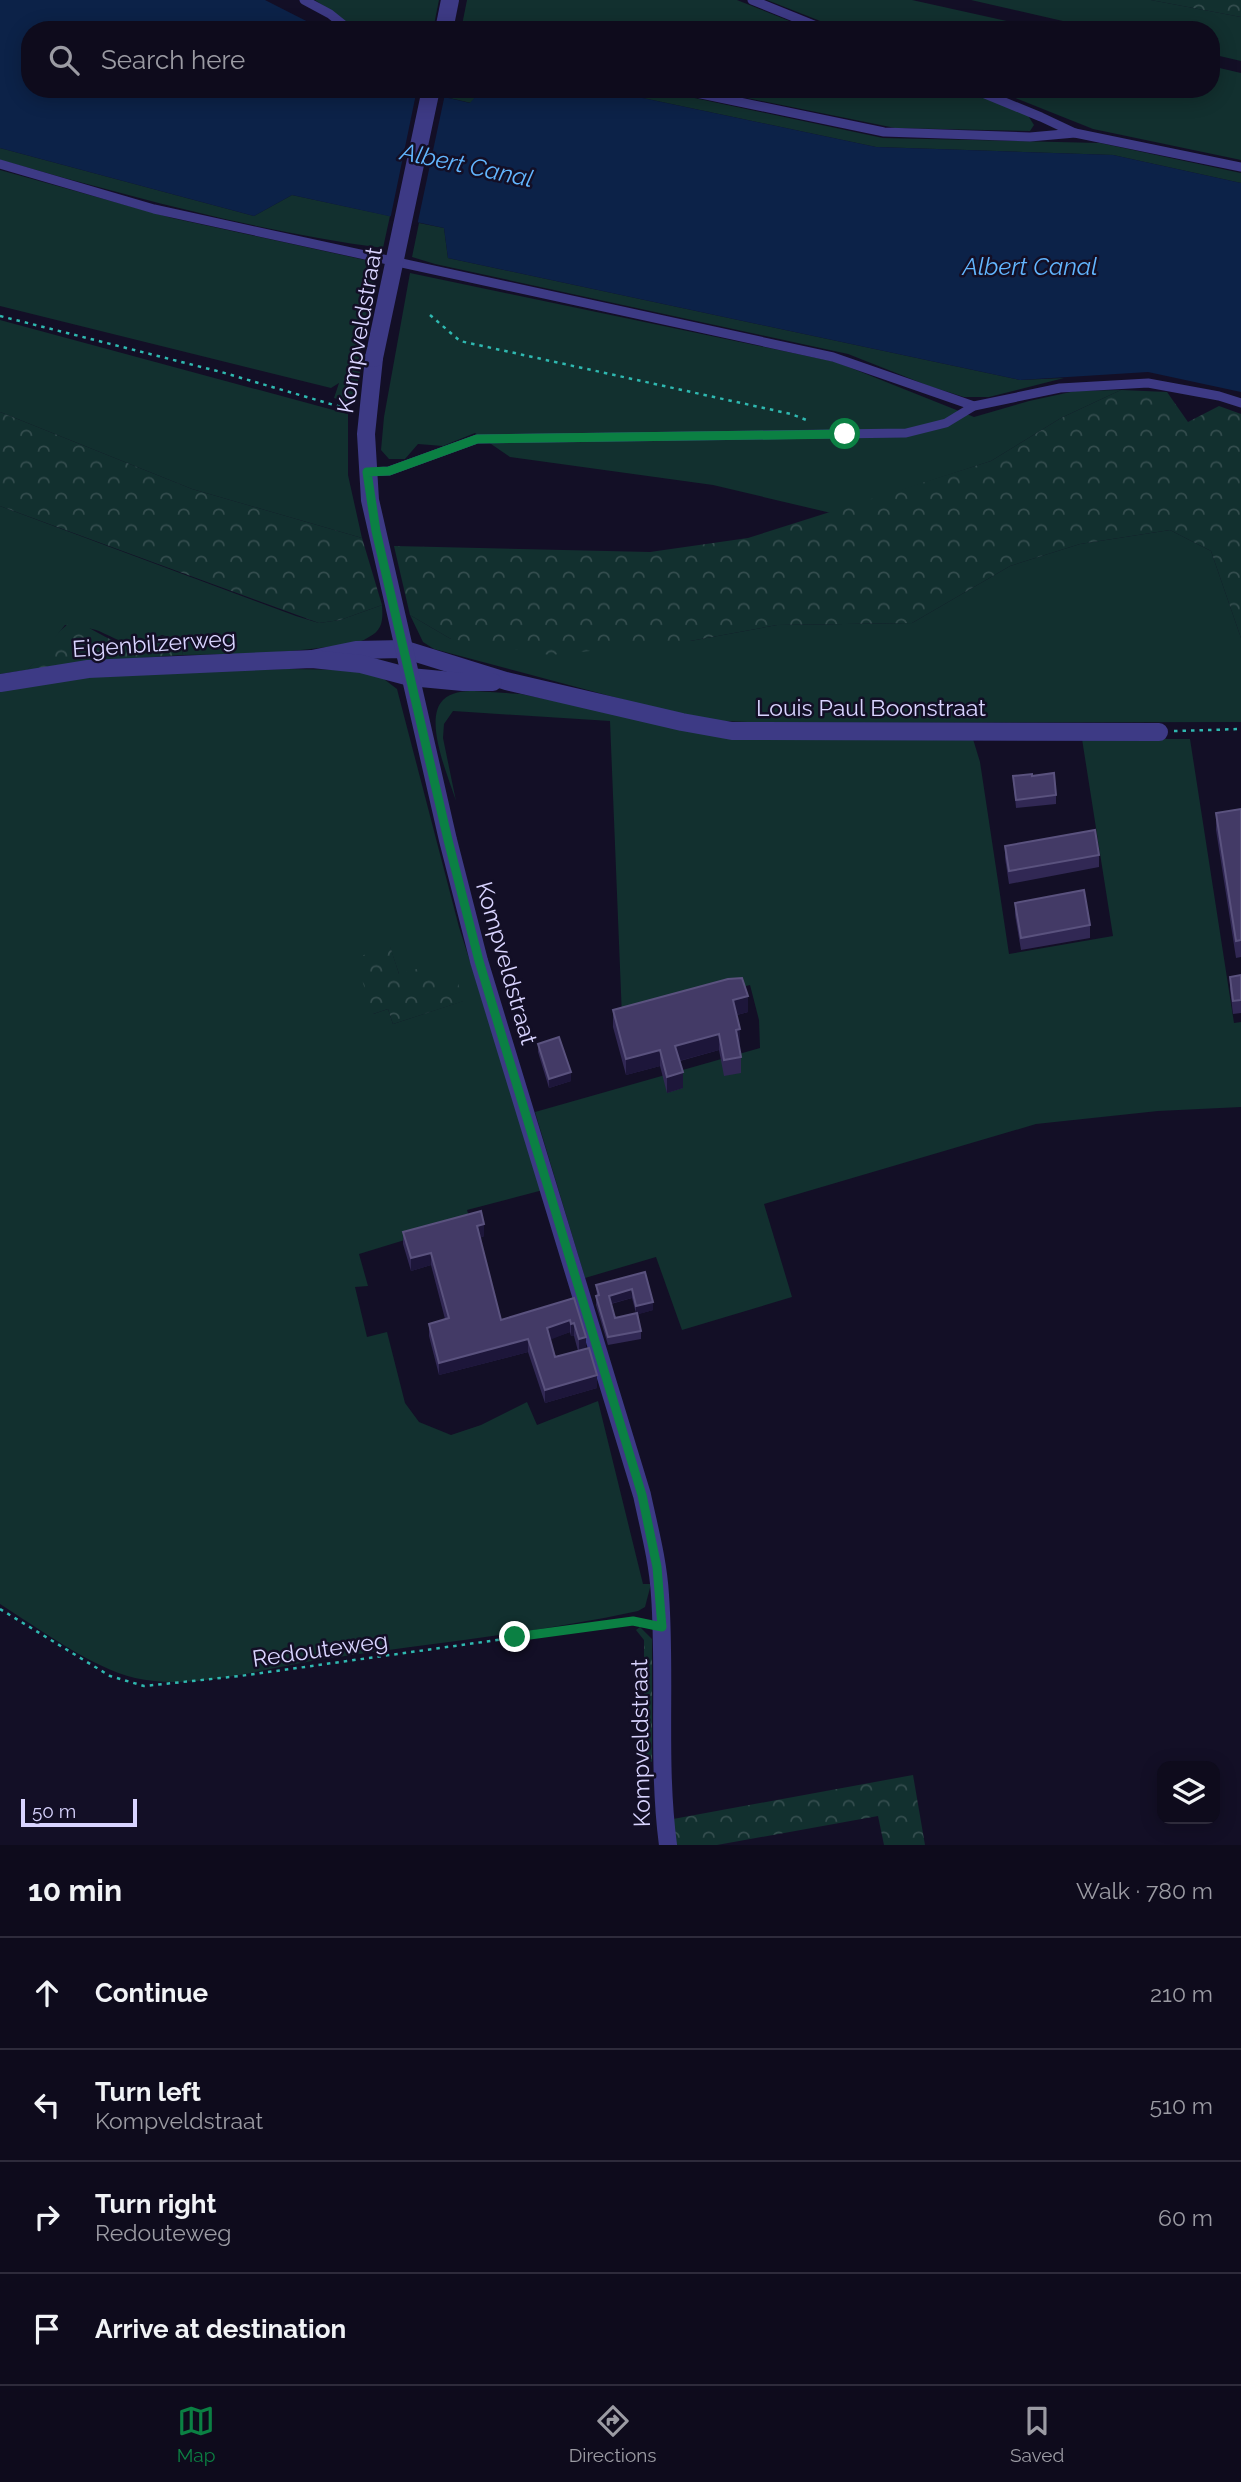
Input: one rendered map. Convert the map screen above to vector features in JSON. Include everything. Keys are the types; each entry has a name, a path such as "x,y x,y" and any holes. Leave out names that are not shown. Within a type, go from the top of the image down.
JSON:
{"street":[{"path":"446,21 450,0"},
{"name":"Kompveldstraat","path":"429,98 374,358 368,412 367,472 376,531 403,649 479,961 642,1495 657,1567 662,1627 663,1806 668,1845"},
{"name":"Eigenbilzerweg","path":"312,659 356,650 403,649"},
{"name":"Louis Paul Boonstraat","path":"403,649 506,681 681,722 732,731 1159,732"},
{"name":"Eigenbilzerweg","path":"0,683 88,669 312,659 361,664 410,677"},
{"name":"Louis Paul Boonstraat","path":"410,677 463,682 506,681"}],"lane":[{"path":"304,0 339,21"},
{"path":"752,0 804,21"},
{"path":"720,98 884,132 1030,137 1075,134 1241,167"},
{"path":"995,98 1075,134"},
{"path":"0,164 154,209 833,357 974,406"},
{"path":"367,472 389,471 477,439 906,433 946,423 974,406 1060,388 1148,383 1219,396 1241,403"}],"path":[{"path":"430,315 460,341 790,414 812,422"},
{"path":"0,316 221,372 352,410 368,412"},
{"path":"1159,732 1241,729"},
{"name":"Redouteweg","path":"0,1609 110,1676 144,1686 240,1676 633,1621 662,1627"}],"green space":[{"path":"315,0 439,0 435,21 345,21"},
{"path":"467,0 737,0 790,21 463,21"},
{"path":"767,0 912,0 1006,21 820,21"},
{"path":"971,0 1151,0 1241,17 1241,61 1220,56 1220,21 1063,21"},
{"path":"1151,0 1241,0 1241,17"},
{"path":"1220,68 1241,73 1241,160 1093,129 1016,98 1220,98"},
{"path":"449,98 475,98 471,103"},
{"path":"643,98 694,98 883,138 1100,143 1241,173 1241,183 1113,155 876,147"},
{"path":"747,98 986,98 1027,114 1034,125 1030,131 895,128"},
{"path":"0,148 254,216 292,195 390,216 383,248 334,241 190,211 0,160"},
{"path":"0,170 172,218 379,263 356,356 363,359 353,404 334,398 339,383 331,388 0,306"},
{"path":"419,223 444,228 448,258 1020,380 1064,378 989,397 964,397 848,354 412,257"},
{"path":"410,273 836,362 974,417 1075,391 1121,390 1061,418 991,461 831,513 713,485 510,457 475,433 443,446 418,444 405,459 389,459 381,450 384,417"},
{"path":"0,320 348,414 348,475 362,538 192,489 0,412"},
{"path":"1121,390 1167,392 1188,422 1219,406 1241,414 1241,638 1211,551 1170,530 1080,544 1010,566 912,623 777,625 690,641 550,655 451,639 410,615 394,546 650,552 748,538 991,461 1061,418"},
{"path":"0,412 192,489 362,538 382,605 340,620 319,623 0,506"},
{"path":"0,506 319,623 340,620 382,605 381,624 374,634 349,644 273,652 182,655 184,641 162,635 144,642 130,643 95,630 65,625 27,670 0,674"},
{"path":"1170,530 1211,551 1241,638 1241,722 773,723 700,720 434,649 423,642 410,615 451,639 690,641 777,625 912,623 1010,566 1080,544"},
{"path":"74,620 125,644 142,643 160,636 175,637 184,641 182,655 97,661 27,670 61,630"},
{"path":"357,670 376,673 397,689 459,927 543,1190 467,1210 470,1220 359,1254 368,1286 355,1287 367,1337 387,1332 405,1403 419,1422 451,1435 481,1425 527,1402 537,1425 598,1401 643,1584 651,1584 645,1607 638,1611 558,1626 180,1682 135,1678 101,1666 0,1604 0,688 90,674","holes":["390,947 399,974 463,1001 393,1024 388,1009 373,1014"]},
{"path":"474,691 521,694 724,736 796,740 962,735 973,739 980,762 1009,954 1113,936 1082,739 1190,739 1234,1023 1241,1022 1241,1107 1158,1111 1036,1124 764,1204 792,1297 682,1330 656,1257 585,1278 535,1112 760,1048 759,1020 750,985 622,1017 610,721 453,711 444,724 443,738 456,801 439,749 436,721 443,700 450,695"},
{"path":"390,946 399,974 417,969 422,982 454,972 464,1001 393,1024 388,1009 373,1014 355,958"},
{"path":"640,1627 652,1639 652,1762 644,1758 644,1640 636,1630"},
{"path":"913,1775 925,1845 884,1845 878,1816 717,1845 675,1845 673,1819"}],"water":[{"name":"Albert Canal","path":"0,0 265,0 306,21 21,21 21,98 449,98 470,103 474,98 643,98 876,147 1113,155 1241,183 1241,392 1148,372 1020,380 448,258 444,228 292,195 254,216 0,148"}],"pier":[{"path":"415,98 444,98 417,226 390,220"}],"building":[{"path":"1054,773 1056,795 1016,800 1013,776"},
{"path":"1241,809 1241,940 1236,941 1216,813"},
{"path":"1095,830 1099,855 1009,871 1005,846"},
{"path":"1084,890 1090,925 1021,938 1015,903"},
{"path":"1241,975 1241,1000 1233,1001 1230,977"},
{"path":"742,978 748,996 733,1000 740,1029 736,1030 741,1057 724,1060 719,1034 675,1046 683,1072 667,1077 660,1050 626,1059 613,1010 728,979"},
{"path":"559,1037 571,1072 549,1079 538,1044"},
{"path":"481,1211 484,1224 477,1226 501,1320 574,1298 586,1337 579,1339 574,1323 571,1324 570,1320 547,1328 555,1357 589,1348 597,1375 545,1390 528,1339 439,1363 429,1324 449,1318 431,1253 411,1258 403,1232"},
{"path":"645,1272 653,1302 636,1306 632,1289 609,1296 615,1318 637,1313 641,1331 608,1337 596,1296 599,1295 596,1285"}],"route":[{"path":"515,1637 633,1621 662,1627 657,1567 642,1495 601,1355 479,961 376,531 367,472 389,471 477,439 845,434"}]}
